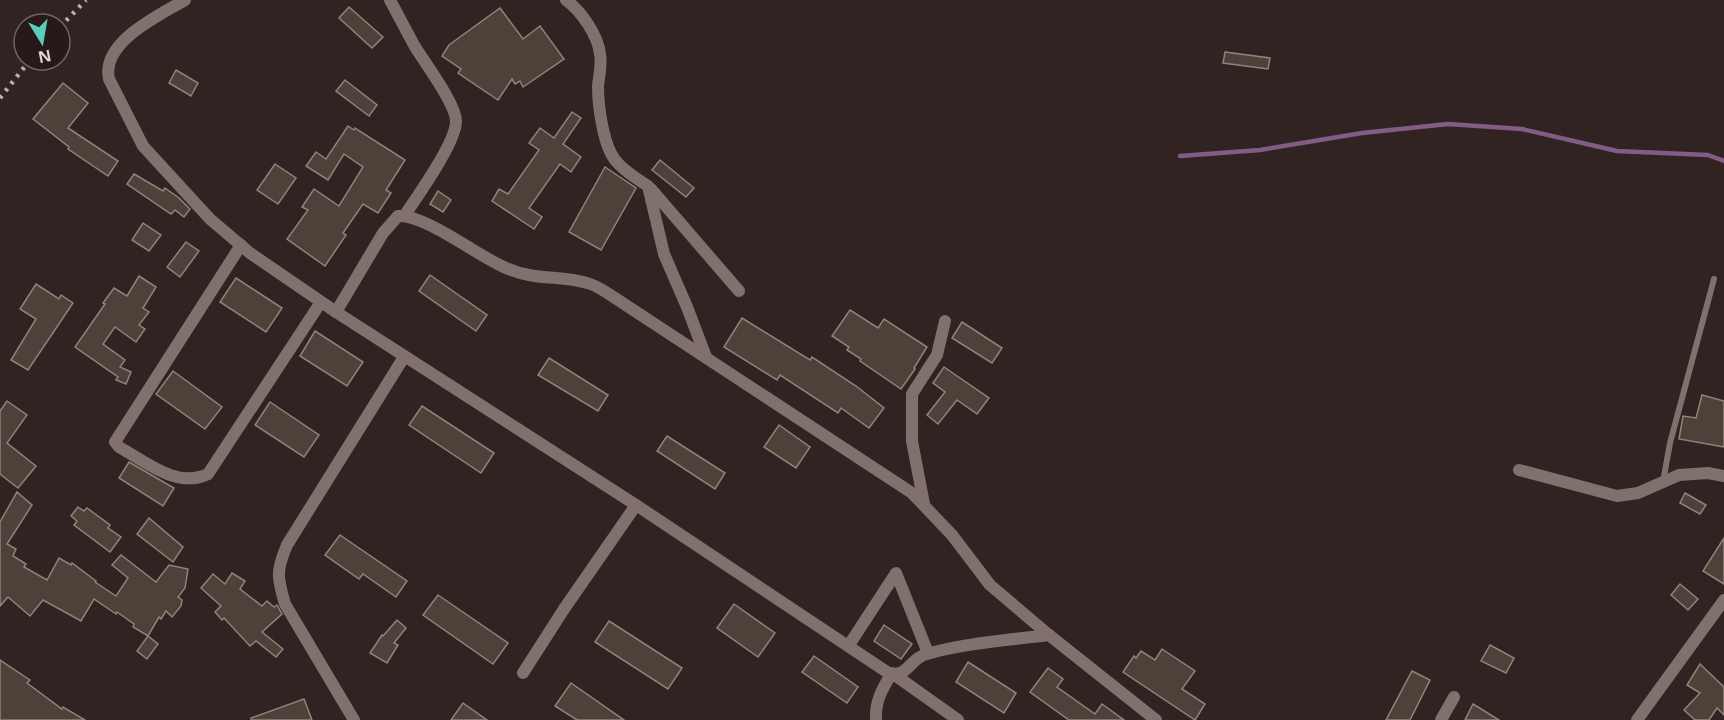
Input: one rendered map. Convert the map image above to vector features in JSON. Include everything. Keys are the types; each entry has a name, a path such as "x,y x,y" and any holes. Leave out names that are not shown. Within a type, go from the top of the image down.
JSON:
{"street":[{"path":"185,0 120,44 106,68 109,79 142,146 210,219 241,245 321,302 636,505 892,673 958,720"},
{"path":"390,0 450,102 456,118 447,148 405,215"},
{"path":"566,0 572,4 592,32 600,53 598,88 600,118 614,160 635,179 648,186 740,291"},
{"path":"648,186 664,254 706,357"},
{"path":"336,312 383,233 393,220 405,215 433,227 504,268 528,276 588,283 612,296 912,493 952,535 990,585 1048,635 1156,720"},
{"path":"241,245 116,442 119,447 178,478 199,478 208,474 321,302"},
{"path":"924,505 912,441 912,394 937,354 945,321"},
{"path":"354,720 285,604 279,584 278,566 287,545 404,357"},
{"path":"1519,470 1617,496 1638,493 1679,475 1708,473 1724,476"},
{"path":"524,673 564,609 636,505"},
{"path":"849,645 896,573 928,653"},
{"path":"1637,720 1724,600"},
{"path":"892,673 902,674 915,660 928,653 1048,635"},
{"path":"876,720 875,708 878,696 892,673"},
{"path":"1441,720 1454,697"}],"lane":[{"path":"1663,482 1670,443 1714,279"}],"building":[{"path":"349,7 383,37 372,48 339,18"},
{"path":"500,8 523,39 540,26 564,59 523,87 520,81 515,84 512,79 498,100 458,73 461,69 442,56 449,45"},
{"path":"1225,52 1270,58 1268,69 1223,63"},
{"path":"176,70 198,83 191,96 169,83"},
{"path":"345,80 377,105 369,116 336,91"},
{"path":"63,83 88,103 68,128 118,161 108,176 68,149 69,147 33,119"},
{"path":"572,112 581,118 563,144 581,157 571,172 560,164 529,208 542,217 534,229 492,201 499,189 508,194 539,150 529,143 540,128 554,138"},
{"path":"348,126 354,130 355,128 405,160 386,190 391,193 378,213 363,204 343,233 346,235 325,266 287,239 308,210 302,207 314,189 339,206 363,167 344,154 328,180 306,166 316,152 326,159"},
{"path":"660,160 694,188 686,197 652,170"},
{"path":"275,164 296,178 278,204 257,190"},
{"path":"605,167 636,188 601,250 569,232"},
{"path":"134,174 163,191 165,188 190,209 184,217 175,210 171,214 127,184"},
{"path":"438,191 451,200 443,212 430,204"},
{"path":"143,223 161,235 149,251 132,240"},
{"path":"186,242 199,251 180,277 167,267"},
{"path":"430,275 487,315 476,331 419,291"},
{"path":"139,276 156,287 143,308 149,312 139,325 145,329 136,342 115,327 103,344 125,360 120,367 131,372 126,384 116,380 118,377 75,347 114,288 127,296"},
{"path":"236,278 282,308 266,332 220,302"},
{"path":"36,284 59,299 61,295 73,303 28,370 11,360 36,319 20,309"},
{"path":"850,310 878,328 884,319 927,347 901,389 860,361 861,359 847,350 849,347 832,336"},
{"path":"742,318 810,360 812,357 884,408 869,428 841,408 838,413 780,375 777,380 724,347"},
{"path":"962,322 1002,348 992,363 952,338"},
{"path":"315,331 363,362 347,386 300,356"},
{"path":"549,358 608,395 598,411 538,375"},
{"path":"944,367 989,398 977,414 957,400 938,424 927,415 945,392 933,383"},
{"path":"173,371 222,407 205,429 156,394"},
{"path":"1702,395 1724,401 1724,447 1679,439 1683,416 1696,418"},
{"path":"7,401 27,415 7,443 36,466 18,488 0,474 0,411"},
{"path":"270,402 319,435 304,457 255,425"},
{"path":"422,406 494,453 481,473 409,425"},
{"path":"779,425 810,447 796,468 764,447"},
{"path":"667,436 725,473 715,489 657,451"},
{"path":"129,462 174,488 163,506 119,478"},
{"path":"17,492 32,505 7,544 16,549 13,556 26,564 24,567 47,580 59,558 71,565 72,563 116,596 128,578 112,565 121,555 156,582 169,565 188,569 185,588 178,597 182,600 181,606 172,617 166,611 161,619 159,617 148,636 133,627 134,624 117,612 116,614 94,599 81,621 43,600 30,616 8,597 0,606 0,522"},
{"path":"1685,493 1706,505 1700,514 1680,503"},
{"path":"78,507 84,511 87,508 110,525 108,528 121,537 110,552 74,525 77,521 71,516"},
{"path":"149,518 183,547 173,562 137,534"},
{"path":"340,535 407,581 396,597 363,574 359,579 325,555"},
{"path":"1724,538 1724,584 1703,571"},
{"path":"232,573 245,581 240,589 262,606 267,601 274,607 277,605 282,614 262,632 283,649 276,657 256,641 250,646 224,618 222,620 215,612 221,606 201,588 213,574 225,584"},
{"path":"1680,584 1698,599 1688,610 1671,595"},
{"path":"438,595 508,643 493,664 423,615"},
{"path":"734,604 775,633 758,657 717,628"},
{"path":"397,620 406,628 394,643 398,645 387,663 370,653 382,635"},
{"path":"609,621 682,668 668,689 595,642"},
{"path":"884,625 912,644 901,659 874,641"},
{"path":"148,636 158,644 147,659 137,651"},
{"path":"1490,645 1514,658 1506,673 1481,661"},
{"path":"1162,649 1195,671 1182,689 1205,704 1195,720 1123,672 1134,656 1136,658 1141,651 1155,660"},
{"path":"814,656 858,687 847,703 802,672"},
{"path":"0,660 30,680 27,683 62,709 63,707 85,720 0,720"},
{"path":"968,662 1016,693 1004,713 956,682"},
{"path":"1700,664 1724,687 1724,715 1717,708 1709,720 1695,720 1684,710 1700,693 1687,685"},
{"path":"1048,668 1063,679 1057,687 1095,714 1102,704 1124,720 1069,720 1030,692"},
{"path":"1412,671 1430,680 1410,720 1386,720"},
{"path":"571,683 624,720 577,720 555,706"},
{"path":"304,699 312,720 251,720 251,718"},
{"path":"463,703 487,720 451,720"},
{"path":"1473,704 1499,720 1465,720"}],"waterway":[{"path":"1180,156 1260,150 1362,133 1448,124 1522,129 1617,151 1708,155 1724,161"}],"railway":[{"path":"72,15 86,0"},
{"path":"0,98 21,72"}]}
